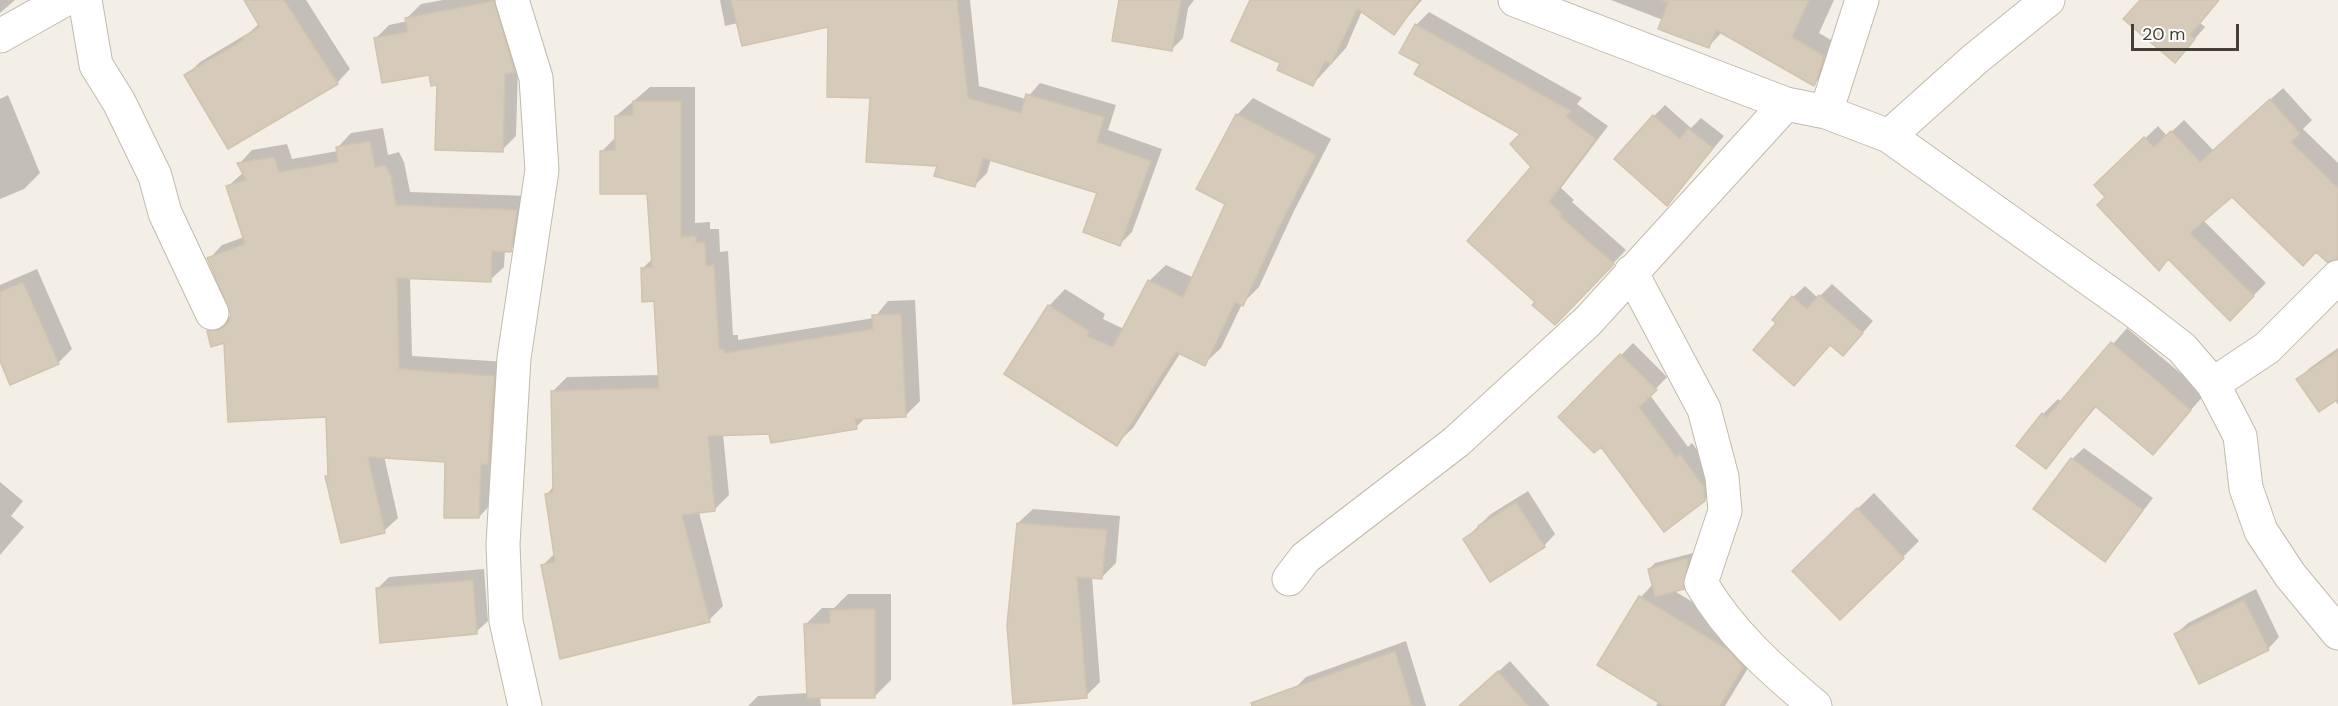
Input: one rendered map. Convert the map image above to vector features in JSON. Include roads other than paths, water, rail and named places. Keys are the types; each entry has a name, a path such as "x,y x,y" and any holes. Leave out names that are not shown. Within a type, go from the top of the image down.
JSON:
{"street":[{"path":"0,36 64,0"},
{"path":"85,0 96,65 119,102 155,176 165,213 212,313"},
{"path":"512,0 536,78 542,170 514,358 503,544 506,621 525,706"},
{"path":"1515,0 1786,104 1826,112 1889,136 2133,310 2182,348 2212,384 2240,436 2246,489 2261,531 2290,575 2338,633"},
{"path":"1826,112 1862,0"},
{"path":"1889,136 1975,59 2048,0"},
{"path":"1289,579 1305,558 1409,479 1491,412 1588,321 1786,104"},
{"path":"1631,272 1704,409 1722,477 1725,511 1701,583 1725,620 1758,655 1815,706"},
{"path":"2212,384 2267,348 2338,277"}]}
